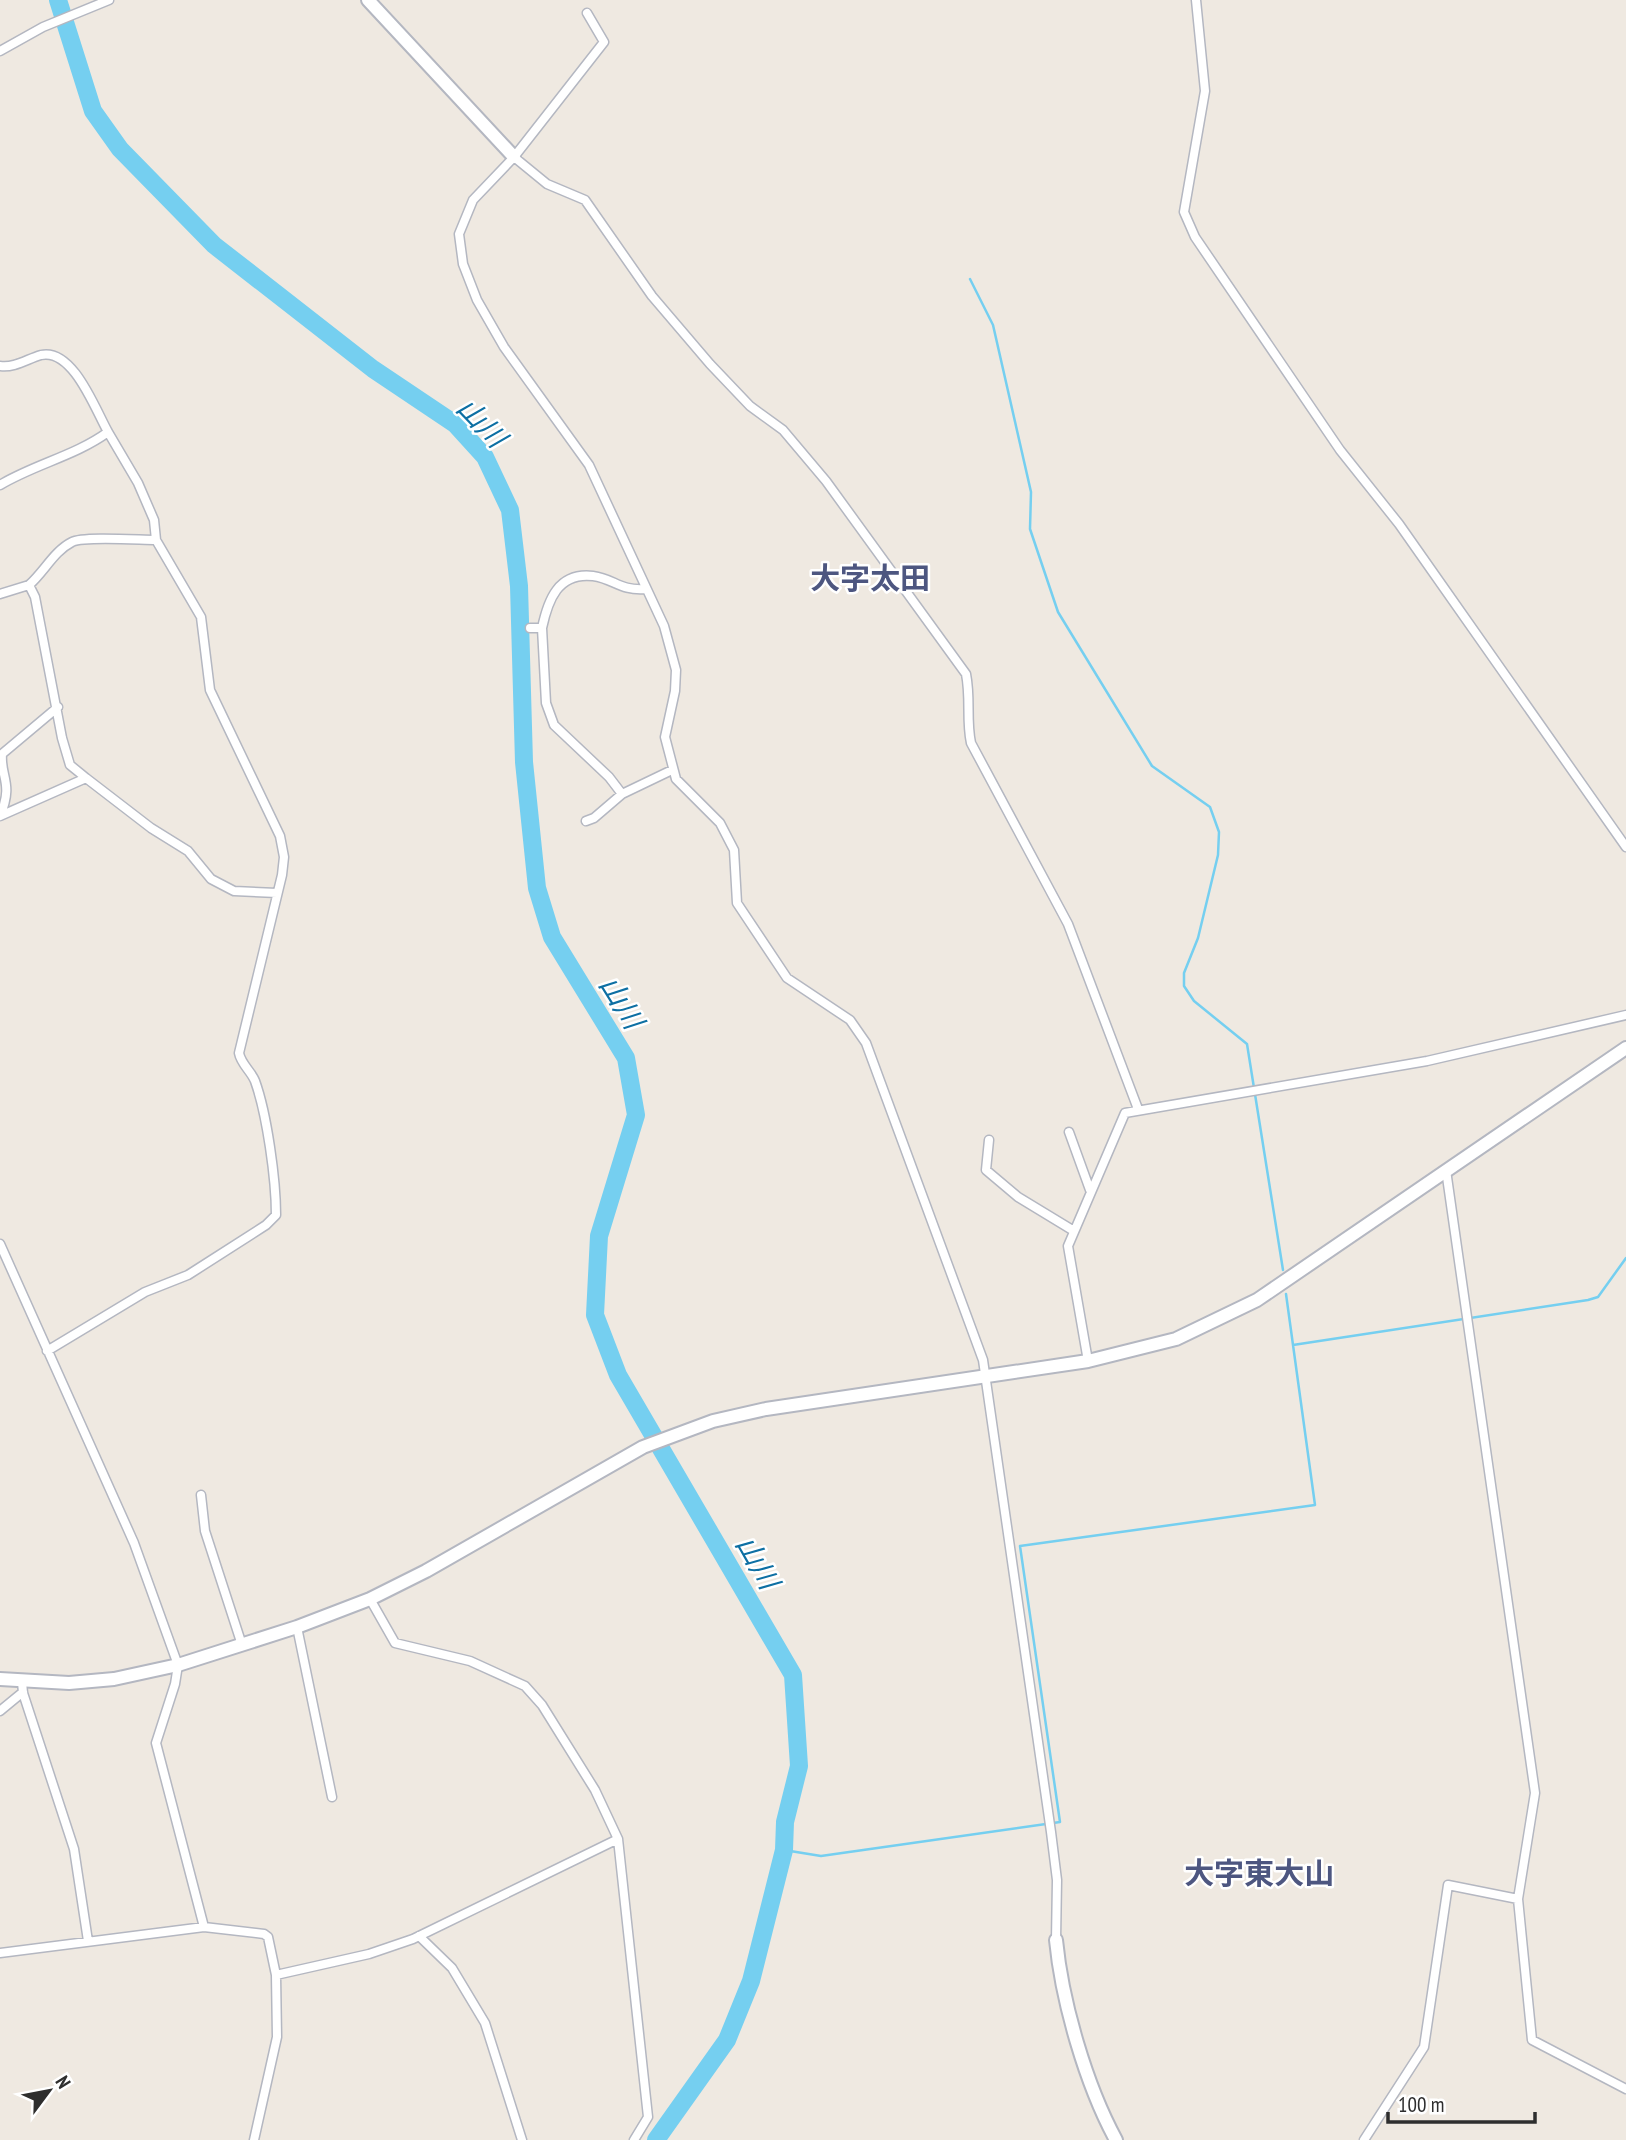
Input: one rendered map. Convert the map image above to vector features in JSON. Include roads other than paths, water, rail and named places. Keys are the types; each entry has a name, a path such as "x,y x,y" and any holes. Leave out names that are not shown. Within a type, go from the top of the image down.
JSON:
{"street":[{"path":"0,51 43,27 110,0"},
{"path":"368,0 514,157 547,184 585,200 652,296 710,364 750,406 783,430 826,481 966,674 971,697 967,727 971,743 1069,924 1138,1109"},
{"path":"1196,0 1205,92 1184,212 1195,237 1340,450 1399,524 1626,847"},
{"path":"587,13 604,42 514,157 473,200 458,234 463,264 477,300 504,346 589,465 664,626 676,670 675,691 665,737 672,770 676,779 720,823 734,850 737,902 787,978 850,1020 866,1044 987,1376 1054,1856 1060,1982 1097,2100 1116,2140"},
{"path":"0,366 9,367 44,354 61,357 73,368 144,495 154,520 156,540 201,617 210,690 280,836 284,862 239,1054 254,1079 263,1114 276,1215 266,1225 188,1275 145,1292 47,1351"},
{"path":"0,485 20,473 90,445 108,432"},
{"path":"0,594 29,585 47,569 54,556 74,540 156,540"},
{"path":"622,794 609,777 554,725 546,703 542,628 553,591 572,578 595,576 628,590 646,589"},
{"path":"29,585 35,597 70,765 151,828 188,851 211,879 234,891 277,893"},
{"path":"530,628 542,628"},
{"path":"0,816 8,797 2,754 58,707"},
{"path":"586,821 594,818 622,794 672,770"},
{"path":"0,816 86,778"},
{"path":"1088,1361 1069,1246 1090,1190 1125,1113 1427,1061 1626,1015"},
{"path":"0,1679 23,1687 114,1679 178,1665 297,1627 370,1599 461,1552 643,1447 674,1433 766,1409 1088,1361 1176,1339 1257,1300 1626,1048"},
{"path":"1069,1132 1090,1190"},
{"path":"989,1140 986,1170 1018,1197 1074,1231"},
{"path":"1446,1170 1535,1793 1518,1899 1532,2040 1626,2089"},
{"path":"0,1244 134,1543 178,1665 156,1744 204,1927"},
{"path":"201,1495 205,1531 242,1645"},
{"path":"370,1599 395,1643 470,1661 525,1686 542,1705 595,1790 618,1839 648,2117 634,2140"},
{"path":"297,1627 332,1797"},
{"path":"0,1711 23,1687"},
{"path":"23,1687 74,1849 88,1941"},
{"path":"276,1975 369,1954 419,1936 483,1902 618,1839"},
{"path":"1364,2140 1424,2047 1448,1885 1459,1885 1518,1899"},
{"path":"0,1953 204,1927 264,1934 268,1937 276,1975 276,2037 254,2140"},
{"path":"419,1936 452,1968 485,2022 522,2140"}],"waterway":[{"name":"山川","path":"58,0 93,111 120,149 214,245 373,369 455,424 485,457 510,510 519,586 524,762 537,888 552,937 626,1058 636,1115 599,1236 595,1315 618,1375 793,1675 799,1766 785,1822 784,1850 751,1981 727,2040 656,2140"},
{"path":"970,279 993,325 1031,492 1030,529 1058,612 1152,766 1210,807 1219,832 1218,855 1198,938 1184,973 1184,986 1194,1001 1247,1044 1283,1270"},
{"path":"1293,1345 1588,1300 1598,1297 1626,1258"},
{"path":"784,1850 821,1856 1060,1822 1020,1546 1315,1505 1286,1294"}],"district":[{"name":"大字太田","path":"870,577"},
{"name":"大字東大山","path":"1259,1872"}]}
